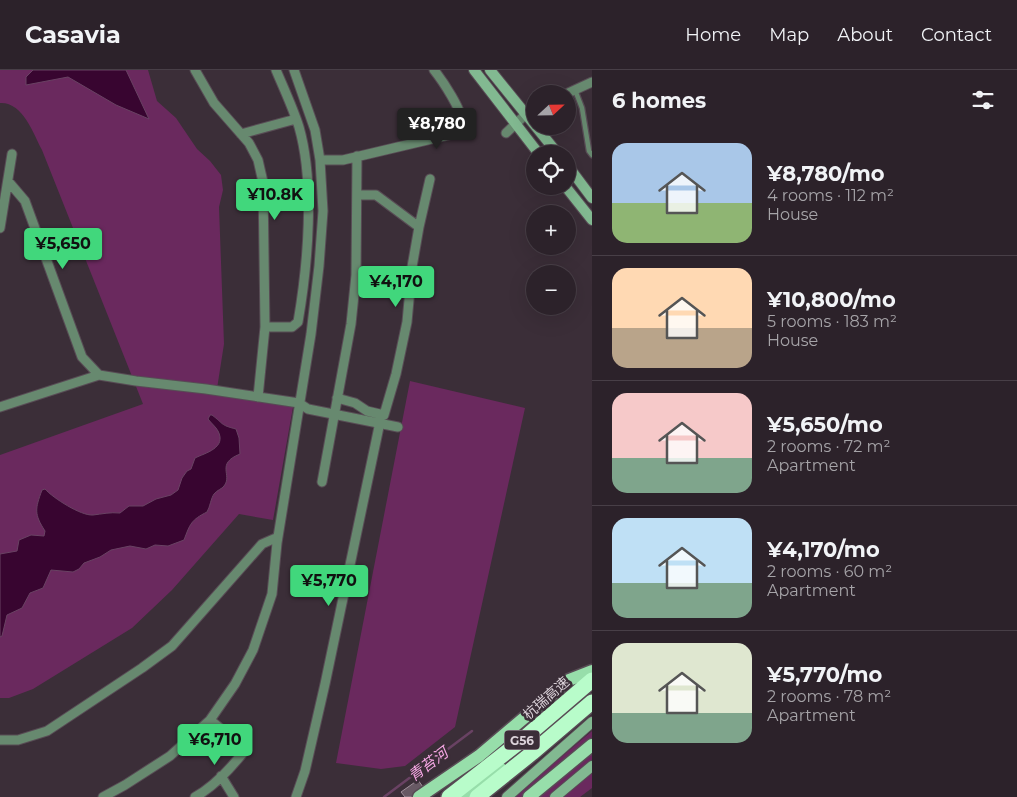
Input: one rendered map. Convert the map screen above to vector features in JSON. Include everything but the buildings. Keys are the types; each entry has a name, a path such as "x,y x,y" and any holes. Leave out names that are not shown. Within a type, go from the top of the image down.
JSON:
{"highway":[{"name":"杭瑞高速","path":"449,797 515,745 592,680"},
{"name":"G56","path":"477,797 592,702"}],"main road":[{"path":"474,70 532,145"},
{"path":"490,70 550,145"},
{"path":"576,177 592,198"},
{"path":"572,195 592,220"},
{"path":"419,797 478,756 569,680 592,671"},
{"path":"463,797 518,756 592,694"},
{"path":"507,797 592,722"},
{"path":"529,797 592,746"},
{"path":"555,797 592,766"}],"street":[{"path":"195,70 214,103 249,143 258,160 263,182 265,327 258,397"},
{"path":"265,327 292,327 298,322 308,223 306,167 296,119 276,70"},
{"path":"103,797 170,756 210,720 235,684 253,650 272,594 278,537 311,334 323,211 320,160 315,130 294,70"},
{"path":"320,160 344,160 457,133 461,129 460,113 434,70"},
{"path":"576,90 592,82"},
{"path":"506,133 525,115"},
{"path":"241,134 296,119"},
{"path":"0,228 12,154"},
{"path":"322,482 352,315 356,276 357,156"},
{"path":"338,398 355,403 367,411 384,415 396,374 407,322 412,267 430,179"},
{"path":"8,181 25,201 82,356 99,375"},
{"path":"358,195 376,195 419,227"},
{"path":"0,407 99,375 299,403 308,409 398,427"},
{"path":"296,797 305,771 325,684 380,422"},
{"path":"0,740 18,740 47,731 142,668 172,646 262,544 278,537"},
{"path":"195,797 204,792 234,764 246,749 210,720"},
{"path":"221,776 234,797"}],"lane":[{"path":"576,93 582,108 589,151 592,156"}],"shaded area":[{"path":"0,70 148,70 157,101 176,118 197,149 221,175 223,190 219,207 224,344 216,395 293,407 273,520 239,514 172,590 132,628 33,689 9,698 0,698 0,455 143,404 42,150 31,127 21,113 8,104 0,103"},
{"path":"33,70 126,70 149,119 116,105 68,77 26,85 26,77"},
{"path":"410,381 525,408 455,727 405,766 381,769 336,763"},
{"path":"210,415 225,425 236,429 239,438 240,454 228,462 226,466 227,478 224,486 214,494 207,512 192,523 184,540 168,546 155,545 146,549 130,546 111,550 100,557 84,563 73,572 51,570 43,588 30,593 22,608 7,615 2,636 0,637 0,554 17,551 19,540 31,535 44,536 45,531 37,516 38,502 42,490 45,489 75,510 88,515 120,513 129,506 143,506 156,499 171,495 178,490 182,478 191,469 195,458 214,449 220,442 218,431 208,419"},
{"path":"592,731 592,788 580,797 514,797"}],"waterway":[{"name":"青苔河","path":"384,797 472,731"}]}
